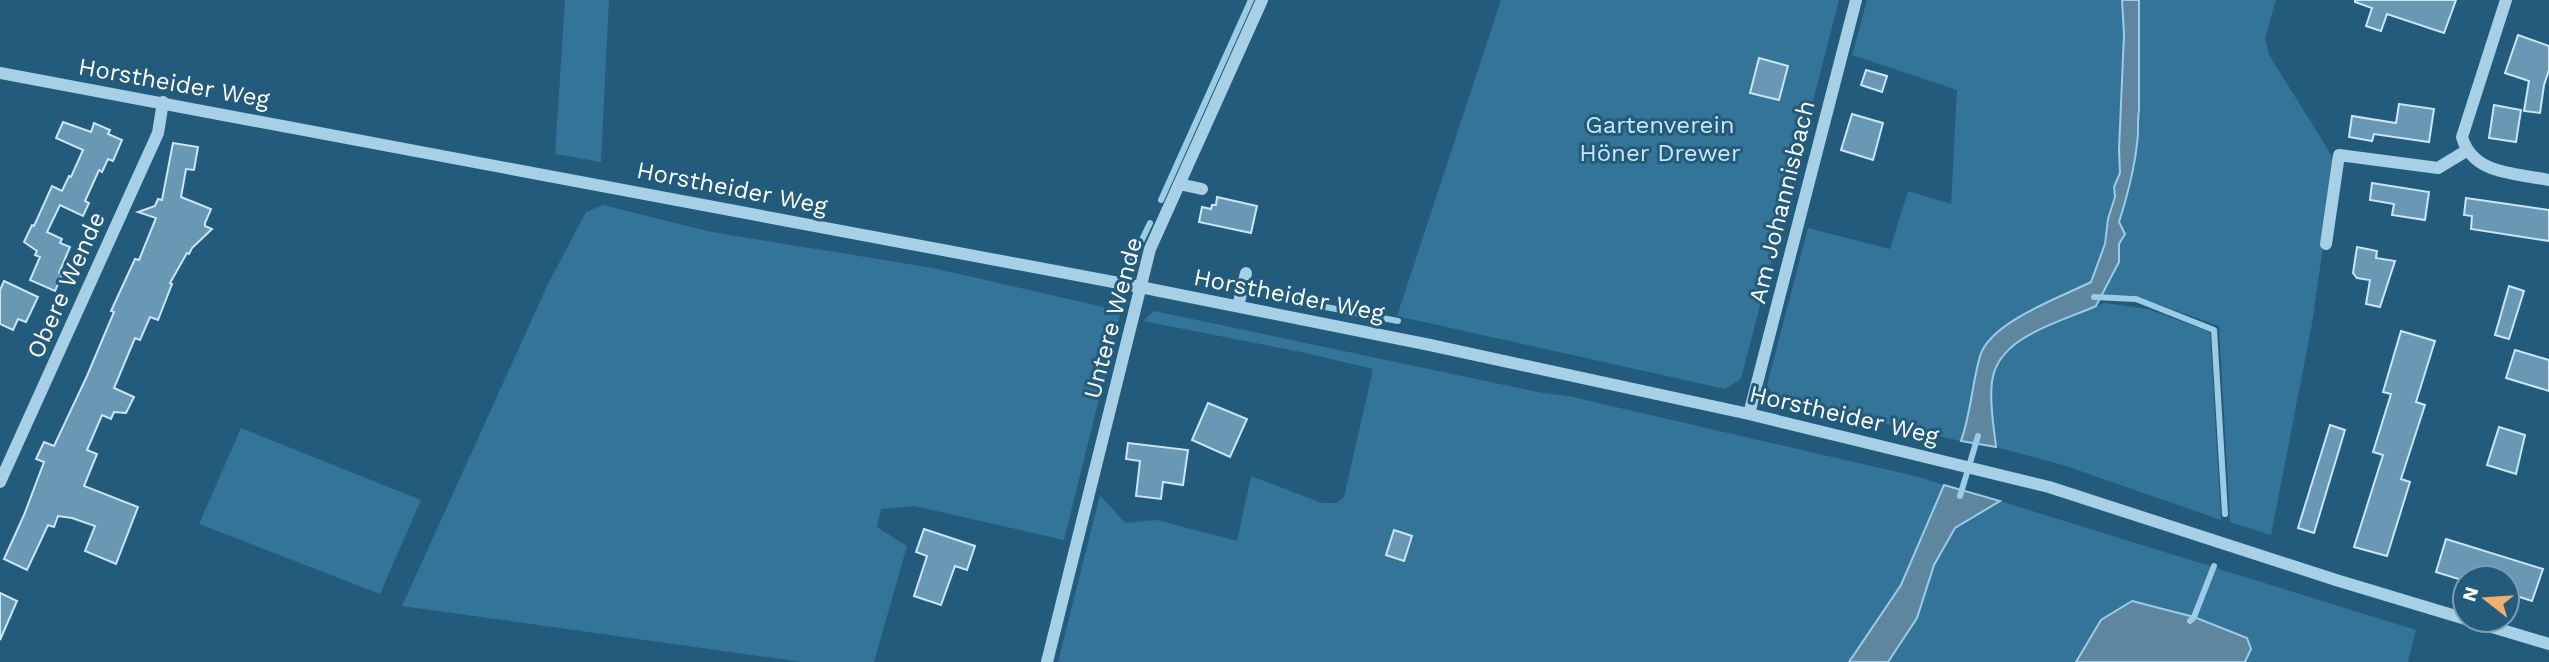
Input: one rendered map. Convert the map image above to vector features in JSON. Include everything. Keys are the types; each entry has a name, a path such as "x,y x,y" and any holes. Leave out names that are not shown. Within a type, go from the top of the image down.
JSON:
{"street":[{"name":"Untere Wende","path":"1047,662 1150,249 1262,0"},
{"name":"Am Johannisbach","path":"1749,414 1856,0"},
{"path":"2506,0 2462,137 2466,151 2485,168 2549,180"},
{"name":"Horstheider Weg","path":"0,73 1238,306 1749,414 2074,494 2349,584 2549,644"},
{"name":"Obere Wende","path":"0,482 4,459 158,133 163,103"},
{"path":"2326,244 2339,155 2438,168 2466,151"},
{"path":"1179,184 1202,189"},
{"path":"1238,306 1246,273"}],"green space":[{"path":"565,0 609,0 601,162 555,154"},
{"name":"Gartenverein Höner Drewer","path":"1501,0 1839,0 1741,379 1725,389 1397,316"},
{"path":"1867,0 2122,0 2124,34 2120,173 2114,187 2116,197 2108,219 2105,244 2091,282 2028,311 1997,332 1986,344 1980,356 1961,441 1776,400 1767,385 1808,228 1890,249 1908,191 1951,204 1957,90 1852,55"},
{"path":"2139,0 2276,0 2265,38 2269,55 2335,163 2312,324 2271,535 2230,522 2219,326 2132,295 2100,295 2119,262 2119,222 2130,188 2138,141"},
{"path":"603,205 712,232 933,268 1121,311 1064,540 914,506 881,509 877,527 907,546 874,662 802,662 402,606 548,284 586,212"},
{"path":"2104,303 2148,309 2210,332 2221,520 2063,465 1996,447 1991,387 1994,371 2002,357 2014,345 2042,328"},
{"path":"1154,311 1568,396 1944,485 1901,585 1849,662 1058,662 1100,495 1125,523 1157,520 1237,541 1251,476 1322,503 1337,503 1344,497 1373,369 1143,321"},
{"path":"241,428 421,500 380,594 199,524"},
{"path":"2000,501 2416,630 2408,662 2245,662 2251,649 2246,637 2194,617 2132,601 2101,620 2076,662 1888,662 1917,618 1934,565 1956,528"}],"shaded area":[{"path":"2122,0 2139,0 2139,110 2134,164 2119,222 2125,234 2119,244 2119,262 2096,306 2049,325 2018,342 2005,353 1996,366 1991,398 1996,447 1961,441 1980,356 1986,344 1997,332 2028,312 2091,282 2105,244 2108,219 2115,197 2114,187 2120,173 2124,34"},
{"path":"1944,485 2000,501 1955,528 1934,565 1917,618 1888,662 1849,662 1901,585"},
{"path":"2132,601 2194,617 2247,638 2251,649 2245,662 2076,662 2101,620"}],"building":[{"path":"2355,0 2456,0 2444,33 2387,14 2381,31 2366,26 2372,8"},
{"path":"2518,35 2549,46 2549,70 2540,113 2524,111 2529,81 2505,73"},
{"path":"1759,58 1788,66 1779,100 1750,93"},
{"path":"1866,70 1887,76 1882,92 1861,85"},
{"path":"2399,104 2434,109 2429,142 2374,134 2372,141 2349,137 2352,116 2396,123"},
{"path":"2494,105 2521,110 2516,142 2489,138"},
{"path":"1852,114 1883,123 1873,160 1841,150"},
{"path":"63,122 91,132 94,123 110,130 108,134 122,140 113,161 108,159 102,172 99,170 85,201 89,203 83,216 60,205 47,232 62,239 60,243 70,247 55,291 30,280 40,257 35,255 37,251 24,242 52,186 62,191 83,150 56,138"},
{"path":"173,143 198,147 194,170 186,169 181,197 211,209 205,226 212,229 189,254 187,253 170,283 172,284 158,320 150,317 140,340 135,338 114,388 134,397 126,413 114,412 111,419 102,415 87,450 97,454 84,486 138,507 116,564 85,551 95,526 58,516 54,527 48,525 27,570 4,559 44,462 36,459 44,442 54,446 87,376 114,312 111,311 135,259 139,260 156,218 138,212 155,206 158,199 162,200"},
{"path":"2372,183 2429,192 2425,220 2392,215 2394,204 2370,200"},
{"path":"1217,197 1257,206 1251,233 1199,222 1202,207 1211,209 1212,205 1216,205"},
{"path":"2466,198 2549,210 2549,241 2471,229 2472,216 2464,215"},
{"path":"2357,247 2377,251 2376,258 2395,261 2380,307 2366,304 2370,280 2357,278 2353,273"},
{"path":"4,281 38,297 26,322 18,319 13,330 0,324 0,290"},
{"path":"2509,286 2524,291 2509,339 2495,335"},
{"path":"2401,331 2435,341 2416,402 2425,405 2401,479 2410,482 2387,556 2354,547 2383,455 2373,452 2391,394 2383,392"},
{"path":"2515,350 2549,360 2549,391 2506,378"},
{"path":"1208,403 1247,419 1230,457 1192,440"},
{"path":"2330,425 2345,430 2314,533 2298,528"},
{"path":"2499,427 2525,435 2516,474 2487,465"},
{"path":"1128,443 1188,450 1183,485 1163,482 1161,499 1136,496 1140,461 1126,459"},
{"path":"924,529 975,546 967,570 955,566 941,605 914,596 927,556 916,552"},
{"path":"1394,530 1412,536 1404,561 1386,555"},
{"path":"2446,539 2543,569 2532,601 2521,597 2521,564 2451,564 2451,577 2436,572"},
{"path":"0,593 17,601 0,640"}],"waterway":[{"path":"1161,200 1251,0"},
{"path":"1129,267 1150,223"},
{"path":"2094,297 2136,299 2214,330 2225,514"},
{"path":"1279,298 1398,321"},
{"path":"1960,496 1978,436"},
{"path":"2190,621 2214,566"}]}
